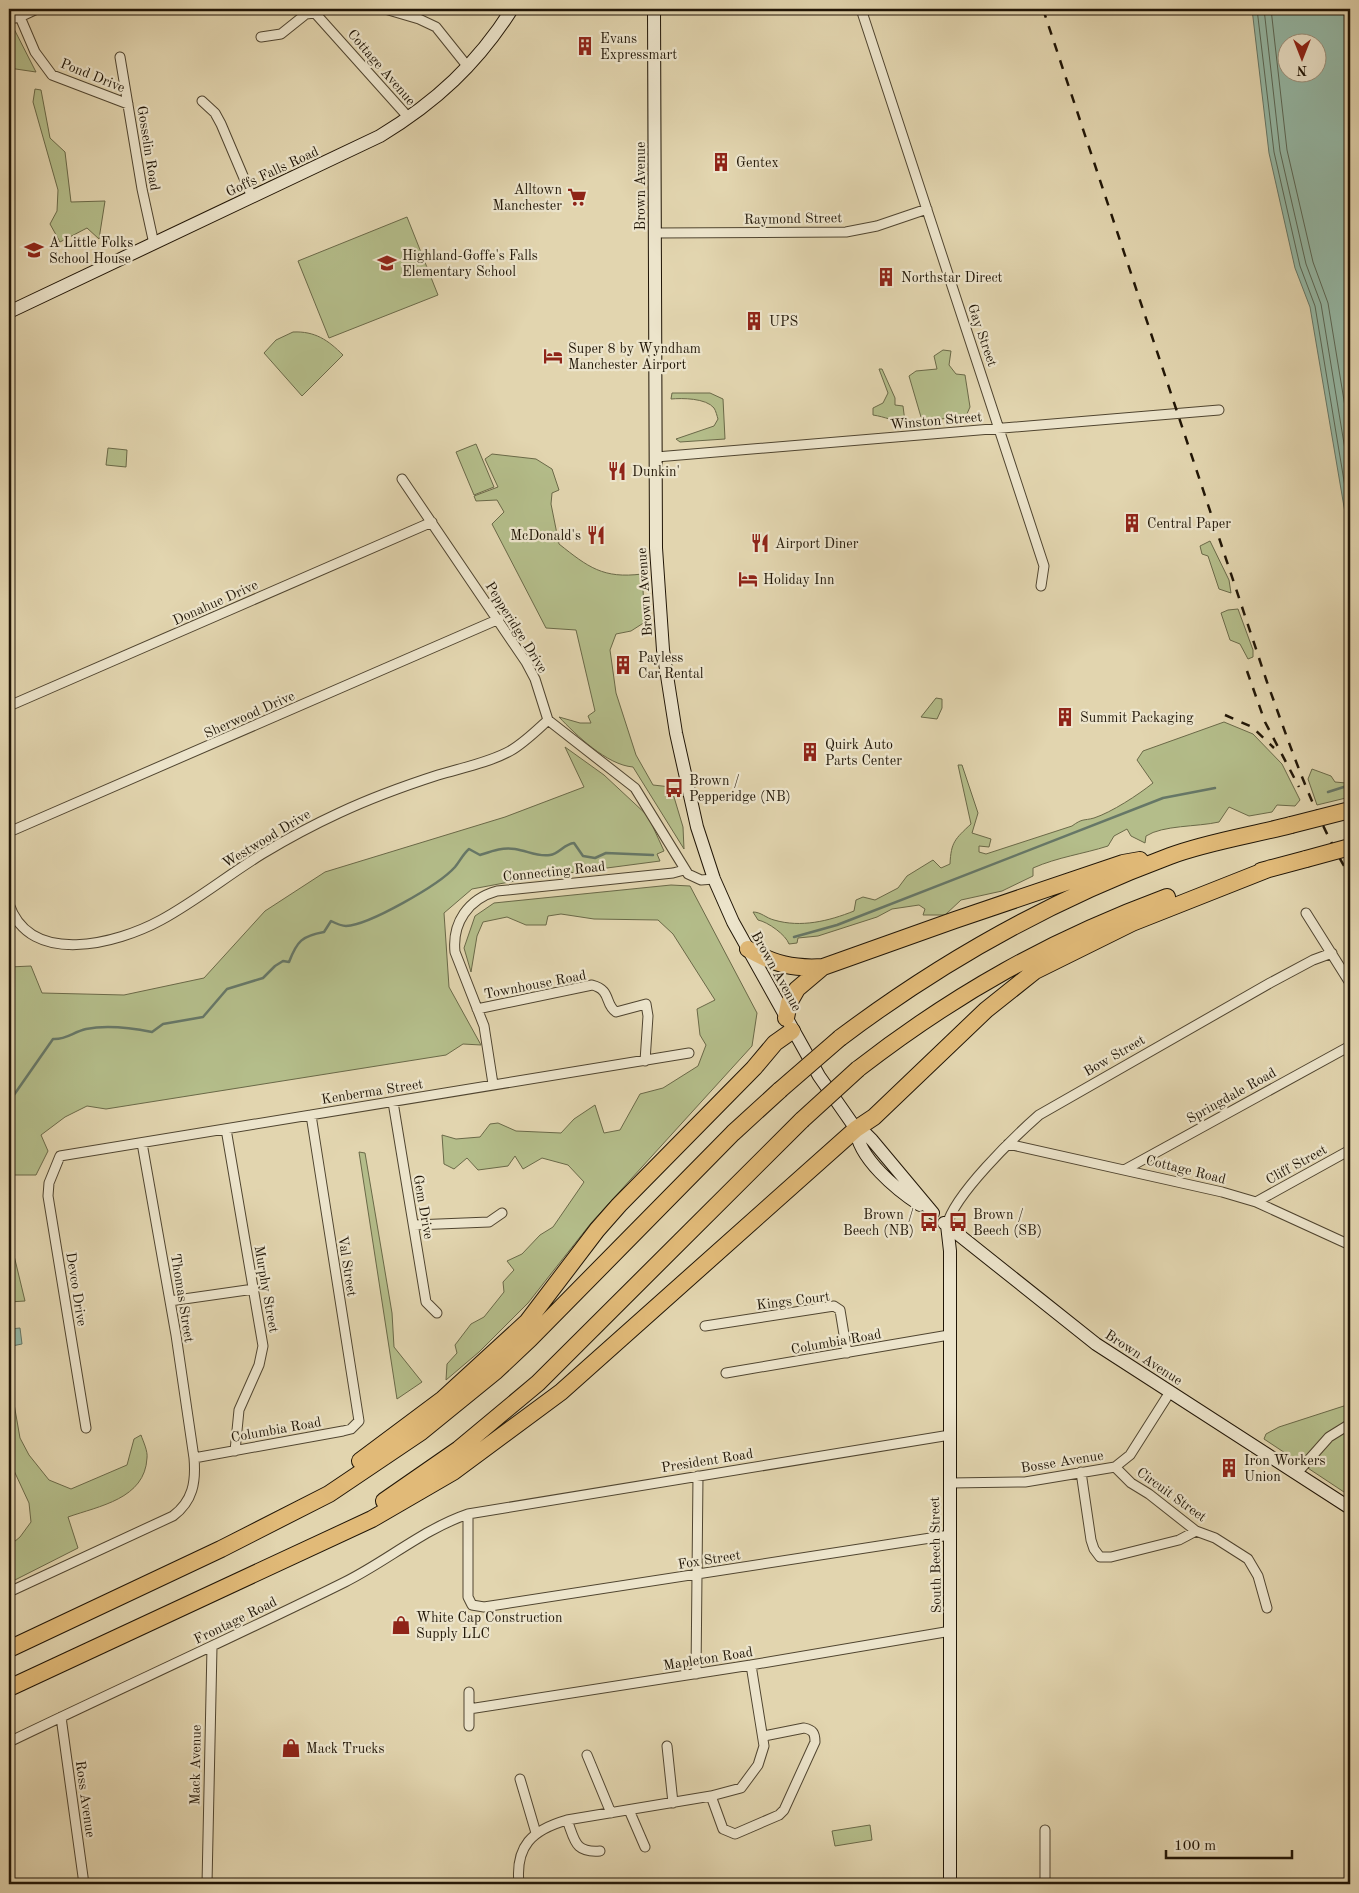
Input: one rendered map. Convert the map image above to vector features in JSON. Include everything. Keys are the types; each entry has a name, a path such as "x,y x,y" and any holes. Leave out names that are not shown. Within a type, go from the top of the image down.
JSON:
{"highway":[{"path":"748,949 772,962 788,967 823,967 1124,863 1172,855 1350,810"},
{"path":"328,1538 459,1449 538,1382 802,1120 858,1069 933,1014 1067,937 1114,917 1182,891 1350,847"},
{"path":"9,1648 221,1550 329,1494 394,1452 496,1371 562,1308 733,1133 840,1038 887,1002 978,945 1060,902 1172,855"},
{"path":"9,1688 372,1519 453,1472 561,1392 856,1130 874,1117 986,1010 1035,971 1132,923 1271,868"},
{"path":"299,1508 443,1399 527,1322 597,1230 619,1205 754,1068 775,1043 789,1025 789,1003 797,989 823,967"}],"main road":[{"name":"Goffs Falls Road","path":"10,310 360,146 409,118 446,90 468,67 512,9"},
{"name":"Brown Avenue","path":"654,9 658,586 668,686 691,803 714,879 748,949 789,1025 819,1076 856,1130 859,1145 868,1158 898,1189 933,1214 1096,1344 1350,1508"},
{"name":"South Beech Street","path":"947,1225 950,1250 950,1884"}],"street":[{"path":"9,18 20,17 37,9"},
{"path":"385,9 419,19 436,27 468,67"},
{"name":"Gay Street","path":"860,9 1001,428 1044,566 1041,586"},
{"name":"Cottage Avenue","path":"260,37 281,34 306,14 315,14 409,118"},
{"name":"Pond Drive","path":"20,17 35,52 52,75 128,104"},
{"name":"Gosselin Road","path":"120,57 142,189 154,244"},
{"path":"202,101 215,113 221,124 252,197"},
{"name":"Raymond Street","path":"655,233 846,232 877,226 927,209"},
{"name":"Winston Street","path":"656,456 1219,410"},
{"name":"Pepperidge Drive","path":"402,479 499,619 535,679 548,720"},
{"name":"Donahue Drive","path":"9,706 432,522"},
{"name":"Sherwood Drive","path":"9,832 499,619"},
{"path":"548,720 635,788 684,870 693,878 701,880 714,879"},
{"name":"Westwood Drive","path":"9,904 14,916 26,931 43,940 62,945 101,940 142,928 170,914 261,855 313,826 395,789 505,754 548,720"},
{"name":"Connecting Road","path":"493,1084 488,1045 477,1009 457,962 454,942 461,917 479,898 497,890 673,873 684,870"},
{"path":"1306,913 1350,983"},
{"name":"Bow Street","path":"947,1225 949,1216 957,1204 1008,1144 1039,1115 1064,1099 1304,964 1332,953"},
{"name":"Townhouse Road","path":"477,1009 548,993 592,985 597,986 607,995 612,1008 616,1012 646,1004 648,1016 645,1061"},
{"name":"Springdale Road","path":"1126,1169 1350,1046"},
{"name":"Kenberma Street","path":"60,1156 689,1053"},
{"name":"Gem Drive","path":"393,1102 426,1302 437,1313"},
{"name":"Val Street","path":"311,1115 359,1421"},
{"name":"Murphy Street","path":"226,1129 262,1336 262,1356 241,1401 237,1420 235,1451"},
{"name":"Thomas Street","path":"142,1143 170,1301 194,1458"},
{"name":"Cottage Road","path":"1008,1144 1194,1184 1256,1202 1350,1245"},
{"name":"Cliff Street","path":"1256,1202 1350,1150"},
{"name":"Devco Drive","path":"60,1156 49,1183 48,1196 86,1428"},
{"path":"414,1225 489,1222 502,1213"},
{"path":"170,1301 254,1289"},
{"name":"Kings Court","path":"705,1326 834,1306 840,1310 847,1354"},
{"name":"Columbia Road","path":"726,1373 847,1354 949,1335"},
{"name":"Bosse Avenue","path":"950,1483 1025,1482 1115,1466 1130,1455 1170,1392"},
{"name":"Columbia Road","path":"194,1458 342,1431 351,1428 359,1421"},
{"path":"1297,1473 1329,1437 1350,1424"},
{"name":"President Road","path":"468,1514 950,1435"},
{"path":"9,1592 174,1516 185,1507 192,1493 195,1475 194,1458"},
{"name":"Circuit Street","path":"1115,1466 1131,1483 1149,1494 1196,1531 1215,1538 1248,1559 1258,1576 1267,1608"},
{"path":"1081,1472 1091,1540 1094,1549 1100,1557 1110,1557 1163,1544 1188,1536 1196,1531"},
{"path":"696,1674 698,1476"},
{"name":"Fox Street","path":"468,1514 468,1597 472,1605 493,1607 950,1535"},
{"name":"Frontage Road","path":"9,1742 212,1647 347,1581 423,1536 468,1514"},
{"name":"Mapleton Road","path":"469,1708 696,1674 951,1631"},
{"name":"Mack Avenue","path":"207,1884 212,1647"},
{"path":"519,1884 518,1863 521,1854 536,1833 547,1826 567,1820 711,1796 740,1788 762,1756 764,1736 751,1665"},
{"path":"469,1692 469,1726"},
{"name":"Ross Avenue","path":"61,1717 84,1884"},
{"path":"711,1796 723,1829 735,1834 779,1815 784,1810 815,1742 815,1735 811,1730 804,1728 764,1736"},
{"path":"667,1746 672,1803"},
{"path":"587,1755 611,1812"},
{"path":"520,1779 536,1833"},
{"path":"629,1810 644,1847"},
{"path":"567,1820 578,1847 584,1851 600,1851"},
{"path":"1045,1830 1045,1884"}],"shaded area":[{"path":"9,23 11,23 36,72 9,68"},
{"path":"35,89 41,90 50,138 65,152 71,202 105,201 99,239 87,228 60,242 50,224 57,211 58,190 33,102"},
{"path":"407,217 438,295 329,338 298,261"},
{"path":"293,332 315,335 332,345 343,355 302,396 264,353 276,340"},
{"path":"943,350 951,351 949,365 956,374 965,375 970,407 966,416 933,420 921,417 909,376 916,371 937,369 934,356"},
{"path":"879,369 882,369 895,398 895,405 903,406 905,422 873,415 873,408 883,403 888,393"},
{"path":"672,393 710,393 723,399 725,439 680,442 676,439 714,426 718,419 715,409 705,402 694,399 671,399"},
{"path":"476,444 494,487 474,495 456,452"},
{"path":"108,448 127,450 126,467 106,465"},
{"path":"492,454 536,459 552,469 559,490 552,493 551,504 559,544 597,570 617,575 642,574 645,622 631,631 616,634 610,650 616,693 636,755 653,785 671,787 683,827 684,849 633,767 613,761 603,755 583,740 559,717 580,723 591,723 588,716 595,711 576,630 546,628 492,524 504,512 497,500 476,501 474,496 498,487 485,459"},
{"path":"1210,541 1229,580 1231,593 1219,589 1208,556 1202,554 1200,546"},
{"path":"1238,609 1253,650 1253,657 1248,659 1240,644 1230,640 1221,613"},
{"path":"936,698 942,699 942,708 937,719 921,717"},
{"path":"1224,722 1253,734 1282,764 1300,800 1295,806 1277,805 1272,812 1249,816 1229,807 1219,822 1153,832 1146,836 1145,843 1131,836 1127,829 1114,836 1108,846 1033,868 1033,876 1002,891 961,900 945,915 923,915 925,909 919,905 892,909 877,917 818,936 798,938 797,943 789,944 776,929 758,920 753,912 771,919 794,923 815,922 835,918 854,911 856,900 863,897 875,900 898,888 907,876 933,860 941,868 950,864 951,851 955,841 971,824 958,765 962,765 978,813 972,833 991,839 989,847 979,846 979,852 986,854 1072,826 1117,807 1153,783 1137,760 1143,751"},
{"path":"565,747 604,775 648,816 664,851 657,854 660,861 531,878 472,889 444,913 449,987 481,1045 463,1044 446,1055 106,1109 87,1106 65,1117 41,1135 48,1151 36,1175 12,1175 13,1200 9,1202 9,967 31,966 42,993 124,995 204,978 265,911 325,872 505,817 584,787"},
{"path":"1312,769 1331,776 1335,782 1346,783 1350,789 1350,797 1317,805 1308,779"},
{"path":"671,885 690,886 757,1013 752,1046 591,1223 528,1303 479,1352 446,1380 447,1364 457,1353 455,1345 471,1324 484,1317 504,1292 503,1282 514,1270 507,1261 522,1254 540,1235 553,1227 584,1182 568,1165 542,1158 523,1169 515,1156 508,1166 478,1170 467,1158 454,1169 444,1164 442,1135 456,1139 480,1137 490,1124 498,1123 516,1131 561,1133 574,1119 595,1105 604,1133 620,1130 640,1094 663,1088 698,1066 706,1045 700,1035 697,1009 715,1000 673,934 658,920 594,919 561,914 548,916 546,925 526,925 507,917 483,922 477,936 471,972 464,948 475,916 494,903"},
{"path":"359,1152 365,1153 392,1313 394,1347 422,1382 397,1399"},
{"path":"9,1243 11,1243 25,1301 9,1302"},
{"path":"9,1397 13,1398 20,1438 29,1455 49,1480 71,1489 127,1465 134,1439 141,1435 147,1455 144,1472 138,1483 129,1492 106,1504 68,1517 78,1548 9,1583 9,1546 20,1537 31,1522 29,1503 9,1460"},
{"path":"1350,1404 1350,1496 1264,1439 1266,1434 1279,1427"},
{"path":"870,1825 872,1840 835,1846 832,1831"}],"water":[{"path":"1252,9 1350,9 1350,542 1310,307 1295,268 1269,153"},
{"path":"20,1328 22,1344 12,1346 10,1329"}],"waterway":[{"path":"1328,792 1350,785"},
{"path":"794,937 837,925 1163,798 1215,788"},
{"path":"9,1102 53,1039 62,1038 81,1030 102,1027 128,1028 152,1032 163,1024 203,1017 227,989 263,978 283,961 289,962 301,941 310,935 324,932 331,921 346,926 357,924 386,912 447,875 469,849 480,855 506,849 545,855 556,853 567,845 574,843 583,856 595,858 606,853 653,855"}],"railway":[{"path":"1043,9 1267,682 1314,805 1350,876"},
{"path":"1247,671 1265,722 1299,787"},
{"path":"1225,715 1252,727 1274,748"}],"place":[{"name":"Evans Expressmart","path":"585,46"},
{"name":"Gentex","path":"721,162"},
{"name":"Alltown Manchester","path":"577,197"},
{"name":"A Little Folks School House","path":"34,250"},
{"name":"Highland-Goffe's Falls Elementary School","path":"387,263"},
{"name":"Northstar Direct","path":"886,277"},
{"name":"UPS","path":"754,321"},
{"name":"Super 8 by Wyndham Manchester Airport","path":"553,356"},
{"name":"Dunkin'","path":"617,471"},
{"name":"Central Paper","path":"1132,523"},
{"name":"McDonald's","path":"596,535"},
{"name":"Airport Diner","path":"760,543"},
{"name":"Holiday Inn","path":"748,579"},
{"name":"Payless Car Rental","path":"623,665"},
{"name":"Summit Packaging","path":"1065,717"},
{"name":"Quirk Auto Parts Center","path":"810,752"},
{"name":"Brown / Pepperidge (NB)","path":"674,788"},
{"name":"Brown / Beech (NB)","path":"929,1222"},
{"name":"Brown / Beech (SB)","path":"958,1222"},
{"name":"Iron Workers Union","path":"1229,1468"},
{"name":"White Cap Construction Supply LLC","path":"401,1625"},
{"name":"Mack Trucks","path":"291,1748"}]}
